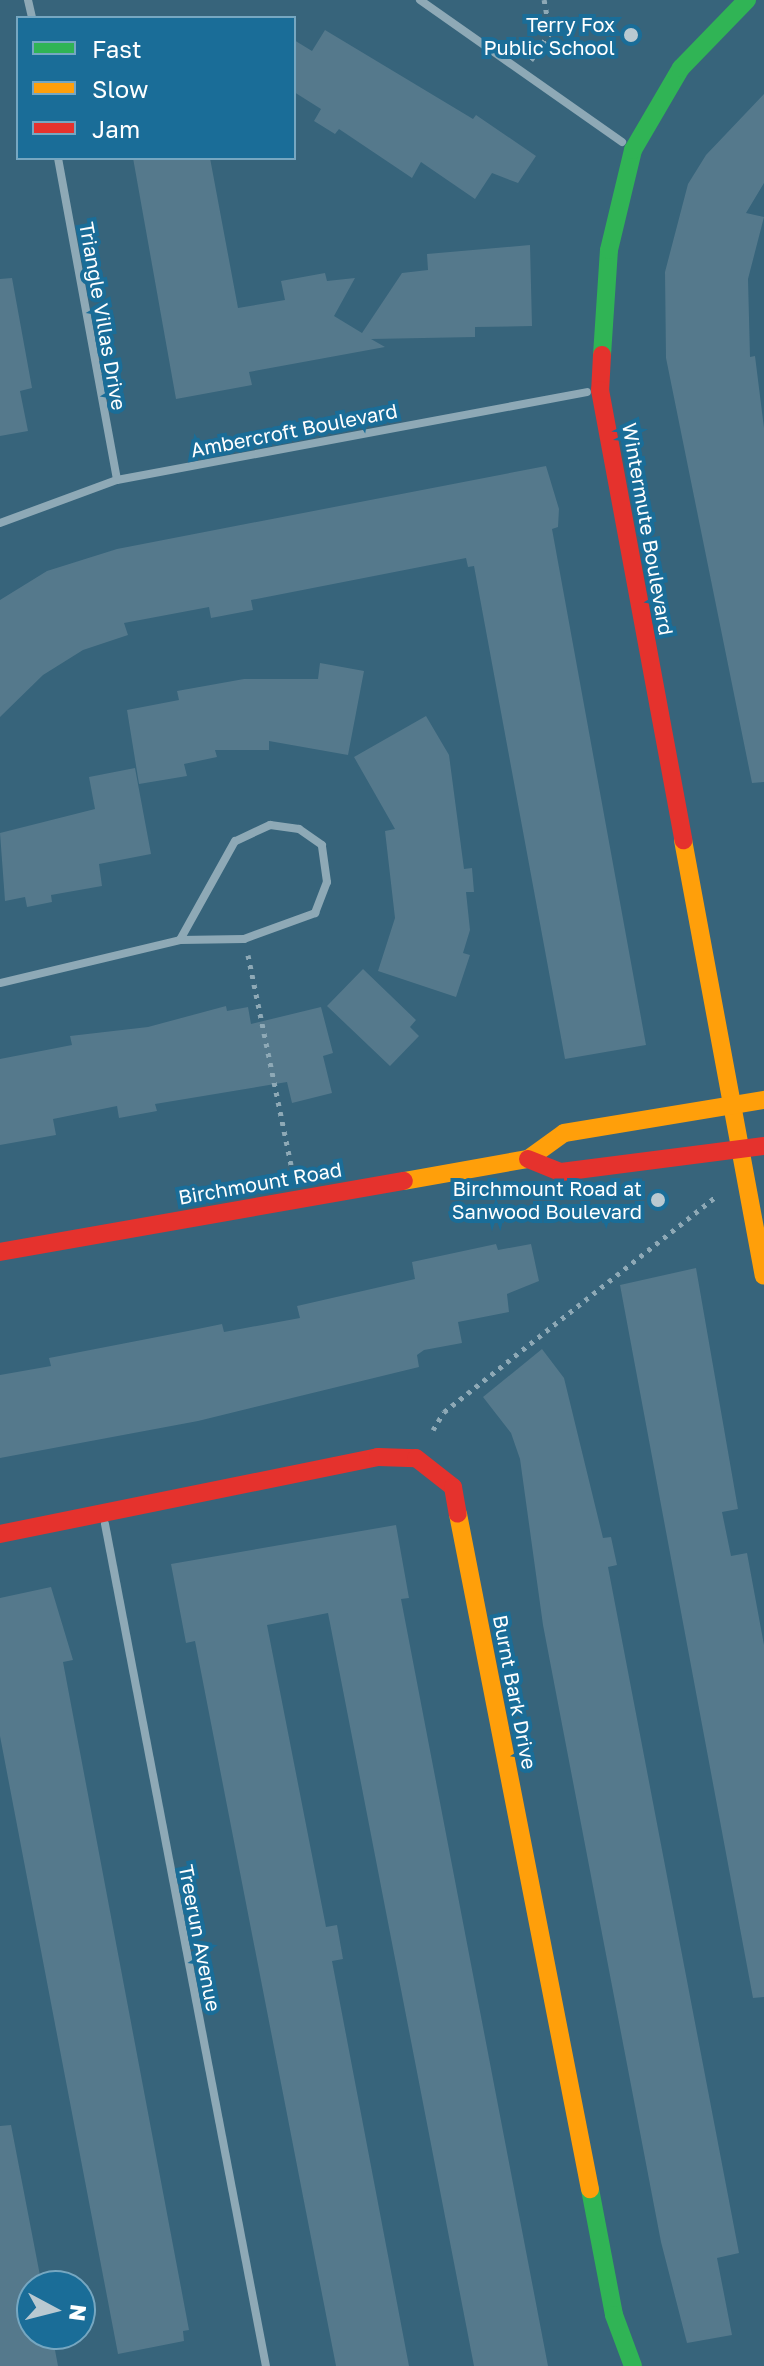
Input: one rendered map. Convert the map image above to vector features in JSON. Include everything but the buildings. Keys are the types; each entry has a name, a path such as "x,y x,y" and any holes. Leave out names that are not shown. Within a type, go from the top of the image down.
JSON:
{"street":[{"path":"420,0 633,150"},
{"name":"Wintermute Boulevard","path":"747,0 681,68 633,150 609,250 600,390 764,1276"},
{"name":"Triangle Villas Drive","path":"58,160 117,480"},
{"name":"Ambercroft Boulevard","path":"0,523 117,480 600,390"},
{"path":"0,983 180,940 244,939 315,913 327,882 322,845 299,829 270,825 235,841 180,940"},
{"name":"Birchmount Road","path":"0,1252 528,1159 564,1133 731,1103 764,1100"},
{"name":"Birchmount Road","path":"528,1159 561,1172 764,1146"},
{"path":"0,1534 378,1457 416,1458"},
{"name":"Burnt Bark Drive","path":"416,1458 445,1477 461,1507 608,2284 633,2366"},
{"name":"Treerun Avenue","path":"103,1515 266,2366"}],"path":[{"path":"522,74 550,33 544,0"},
{"path":"244,939 288,1149"},
{"path":"416,1458 444,1412 714,1198"}],"traffic: fast":[{"path":"602,355 609,250 633,150 681,68 747,0"},
{"path":"590,2189 614,2315 633,2366"}],"traffic: slow":[{"path":"683,840 764,1276"},
{"path":"404,1181 528,1159 564,1133 764,1100"},
{"path":"458,1514 590,2189"}],"traffic: jam":[{"path":"602,355 600,390 683,840"},
{"path":"528,1159 561,1172 764,1146"},
{"path":"0,1252 404,1181"},
{"path":"0,1534 378,1457 416,1458 453,1487 458,1514"}],"place":[{"name":"Terry Fox Public School","path":"631,35"},
{"name":"Birchmount Road at Sanwood Boulevard","path":"658,1200"}]}
